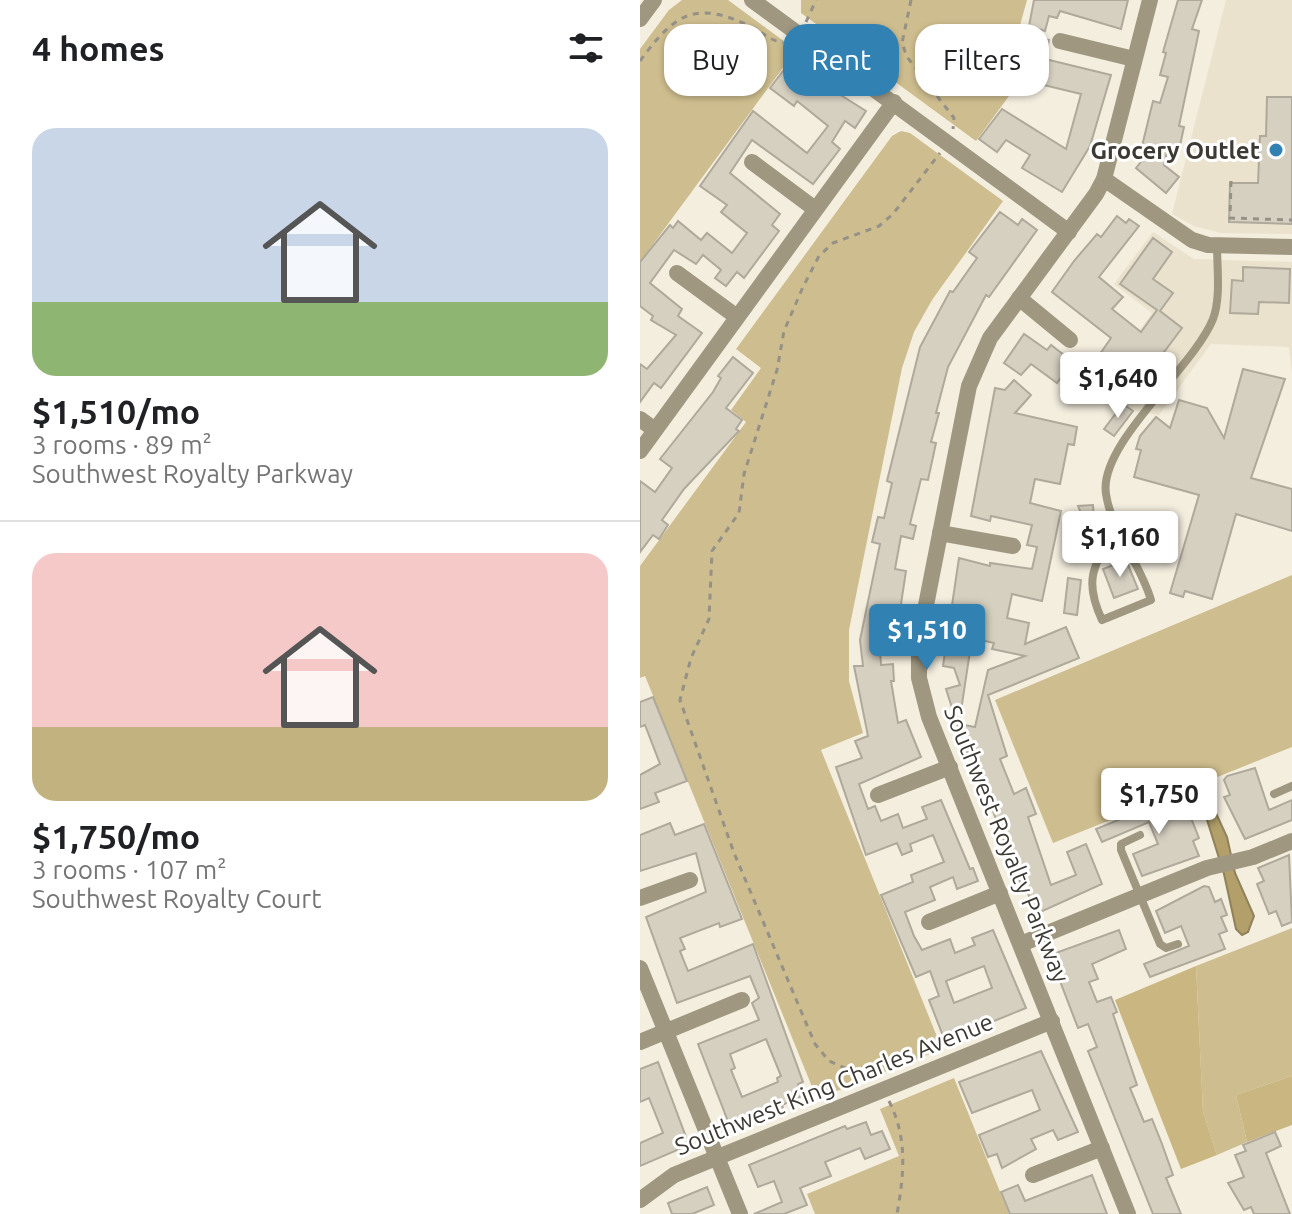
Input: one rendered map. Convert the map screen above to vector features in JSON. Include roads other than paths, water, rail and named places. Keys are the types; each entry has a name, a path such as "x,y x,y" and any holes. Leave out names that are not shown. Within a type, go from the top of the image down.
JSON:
{"street":[{"path":"640,19 654,0"},
{"path":"752,0 1069,232"},
{"name":"Southwest Royalty Parkway","path":"1128,1214 922,697 918,659 969,386 990,338 1069,232 1104,179 1150,0"},
{"path":"1060,41 1134,59"},
{"path":"640,451 894,102"},
{"path":"752,162 815,209"},
{"path":"1104,179 1192,240 1217,245 1292,247"},
{"path":"677,273 737,317"},
{"path":"1019,298 1070,340"},
{"path":"640,419 655,430"},
{"path":"940,533 1013,546"},
{"path":"878,795 950,767"},
{"path":"1021,944 1139,894 1292,841"},
{"path":"640,898 690,880"},
{"path":"929,922 1000,893"},
{"path":"640,968 740,1214"},
{"path":"640,1042 742,1000"},
{"name":"Southwest King Charles Avenue","path":"640,1200 674,1175 1052,1021"},
{"path":"1033,1175 1102,1148"}],"lane":[{"path":"1115,530 1091,576 1091,592 1102,620 1151,600 1134,556 1115,530 1105,490 1113,461 1127,434 1204,337 1215,315 1217,245"},
{"path":"1274,794 1292,786"},
{"path":"1140,835 1121,847 1160,944 1166,948 1178,944"}],"place":[{"name":"Grocery Outlet","path":"1276,150"}]}
